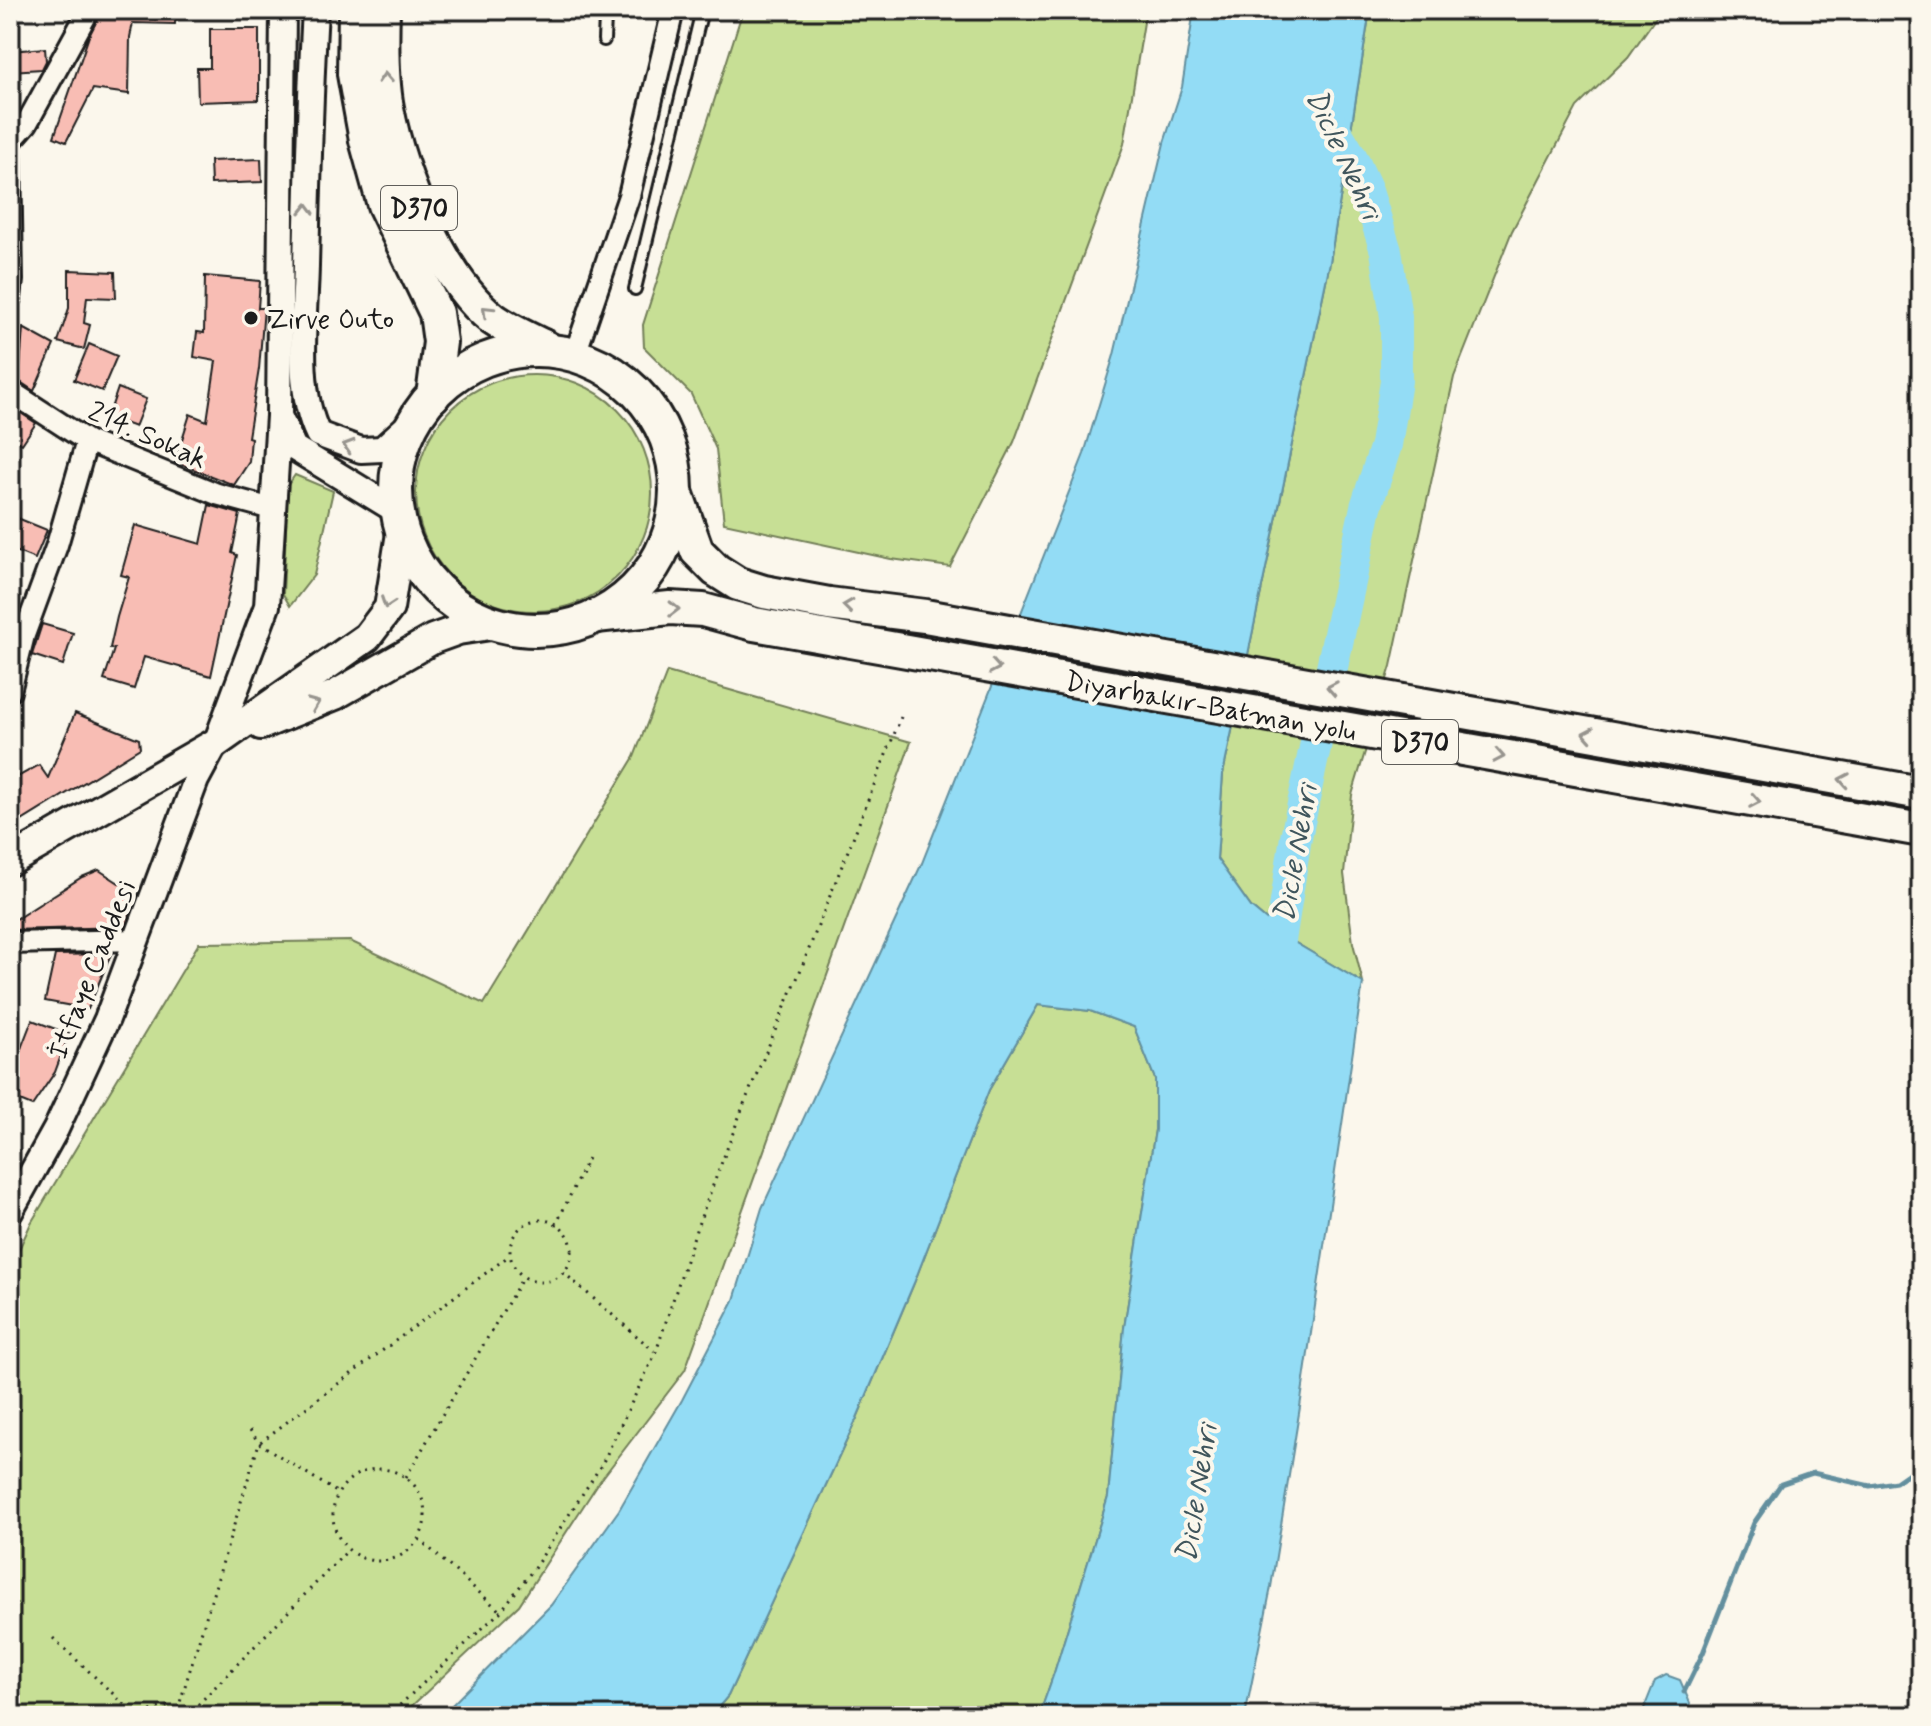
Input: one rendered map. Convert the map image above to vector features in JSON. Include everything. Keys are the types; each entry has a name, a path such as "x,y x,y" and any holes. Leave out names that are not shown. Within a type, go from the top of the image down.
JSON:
{"highway":[{"name":"D370","path":"355,10 354,74 366,140 384,205 436,313 440,342 423,408"},
{"name":"D370","path":"383,10 387,106 411,192 431,232 463,286 492,318 564,352"},
{"path":"529,348 564,352 617,374 651,407 671,449 677,495 668,540 645,580 610,611 568,628 522,631 477,618 439,593 412,556 400,519 398,464 423,408 443,384 483,359 529,348"},
{"name":"Diyarbakır-Batman yolu","path":"677,495 697,551 716,570 738,584 764,592 925,616 1921,793"},
{"name":"Diyarbakır-Batman yolu","path":"596,616 659,609 703,610 754,624 1921,830"}],"main road":[{"path":"14,853 216,743 367,637 389,608 400,519"},
{"path":"216,743 335,695 433,639 458,630 497,624"}],"street":[{"path":"10,142 27,123 89,10"},
{"name":"İtfaye Caddesi","path":"10,1212 56,1129 107,1019 196,780 216,743 267,606 279,416 283,10"},
{"path":"315,10 309,102 304,336 308,415 318,434 361,450 382,449 423,408"},
{"path":"564,352 629,196 673,10"},
{"path":"10,150 10,298"},
{"name":"214. Sokak","path":"10,391 87,441 217,494 272,509"},
{"path":"279,416 294,448 400,519"},
{"path":"10,691 24,635 57,545 87,441"},
{"path":"10,943 137,940"}],"lane":[{"path":"601,10 605,17 604,40"},
{"path":"635,289 702,10"}],"path":[{"path":"388,1716 501,1611 535,1567 602,1464 656,1352 696,1230 744,1104 901,717"},
{"path":"556,1225 588,1158"},
{"path":"537,1221 556,1225 563,1230 571,1247 569,1265 557,1278 540,1282 523,1277 510,1255 510,1245 520,1229 537,1221"},
{"path":"178,1709 259,1443 510,1255"},
{"path":"563,1272 656,1352"},
{"path":"406,1477 523,1277"},
{"path":"250,1430 259,1443 338,1493"},
{"path":"376,1469 406,1477 415,1487 425,1512 419,1539 399,1557 386,1561 372,1561 348,1550 339,1538 334,1523 333,1508 338,1493 361,1472 376,1469"},
{"path":"419,1539 501,1611"},
{"path":"144,1716 154,1708 164,1706 178,1709 187,1716 348,1550"},
{"path":"53,1638 137,1716"}],"green space":[{"path":"743,10 1146,10 1124,144 1014,442 950,567 891,559 724,523 716,449 691,394 644,347 643,325"},
{"path":"1370,10 1661,10 1628,57 1577,107 1512,231 1454,377 1391,666 1352,795 1344,874 1353,943 1363,983 1289,939 1251,907 1217,859 1223,774 1330,262"},
{"path":"534,375 557,377 579,384 617,410 643,448 650,470 650,516 643,538 617,576 579,602 557,609 534,611 511,609 489,602 451,576 425,538 418,516 416,493 418,470 425,448 451,410 489,384 511,377"},
{"path":"295,475 333,491 314,575 290,606 283,594 288,485"},
{"path":"667,672 911,742 685,1370 597,1485 519,1605 401,1716 10,1716 10,1269 31,1223 199,943 350,941 484,1004 634,757"},
{"path":"1038,1005 1090,1011 1134,1027 1155,1079 1155,1130 1124,1328 1108,1497 1039,1716 711,1716 728,1696 857,1418 914,1283 989,1090"}],"water":[{"path":"1194,10 1370,10 1330,262 1223,774 1217,859 1251,907 1289,939 1363,983 1300,1407 1271,1587 1245,1716 1039,1716 1108,1497 1124,1328 1155,1130 1155,1079 1134,1027 1090,1011 1038,1005 989,1090 914,1283 857,1418 728,1696 711,1716 441,1716 551,1605 619,1510 682,1400 734,1300 762,1208 922,863 1084,454 1114,355 1164,143 1182,87"},
{"path":"1666,1675 1680,1680 1690,1703 1685,1716 1641,1716 1655,1681"}],"building":[{"path":"102,10 176,10 175,24 133,23 129,94 93,89 66,142 54,137 89,36"},
{"path":"210,29 259,29 259,100 198,102 197,68 210,68"},
{"path":"45,48 46,61 42,69 10,71 10,51"},
{"path":"261,159 262,182 211,184 210,161"},
{"path":"69,270 115,272 116,298 87,297 84,323 90,325 84,349 58,342 69,308"},
{"path":"205,276 260,281 258,308 264,308 259,369 248,437 251,438 249,462 234,485 175,462 190,414 207,421 216,361 194,357 197,332 204,333"},
{"path":"23,328 54,345 34,391 19,381"},
{"path":"89,344 117,356 102,391 74,380"},
{"path":"118,388 146,399 135,427 108,417"},
{"path":"10,406 36,423 22,444 10,437"},
{"path":"209,505 240,514 232,553 237,555 211,676 144,657 134,689 104,680 114,649 110,648 129,577 121,575 135,525 201,544"},
{"path":"10,515 47,530 35,559 10,549"},
{"path":"42,624 73,633 63,665 32,655"},
{"path":"75,713 139,739 140,748 20,822 10,817 10,781 39,765 48,778"},
{"path":"99,870 137,895 125,927 10,930 10,923 82,877"},
{"path":"111,954 88,1009 45,1001 55,955"},
{"path":"32,1020 69,1034 55,1072 32,1106 10,1097 10,1047 20,1051"}],"waterway":[{"name":"Dicle Nehri","path":"1275,973 1296,837 1366,507 1386,445 1396,381 1396,317 1386,251 1366,188 1326,115"},
{"path":"1684,1692 1703,1653 1754,1523 1781,1484 1813,1473 1870,1486 1896,1482 1909,1473 1921,1458"}],"place":[{"name":"Zirve Outo","path":"251,318"}]}
